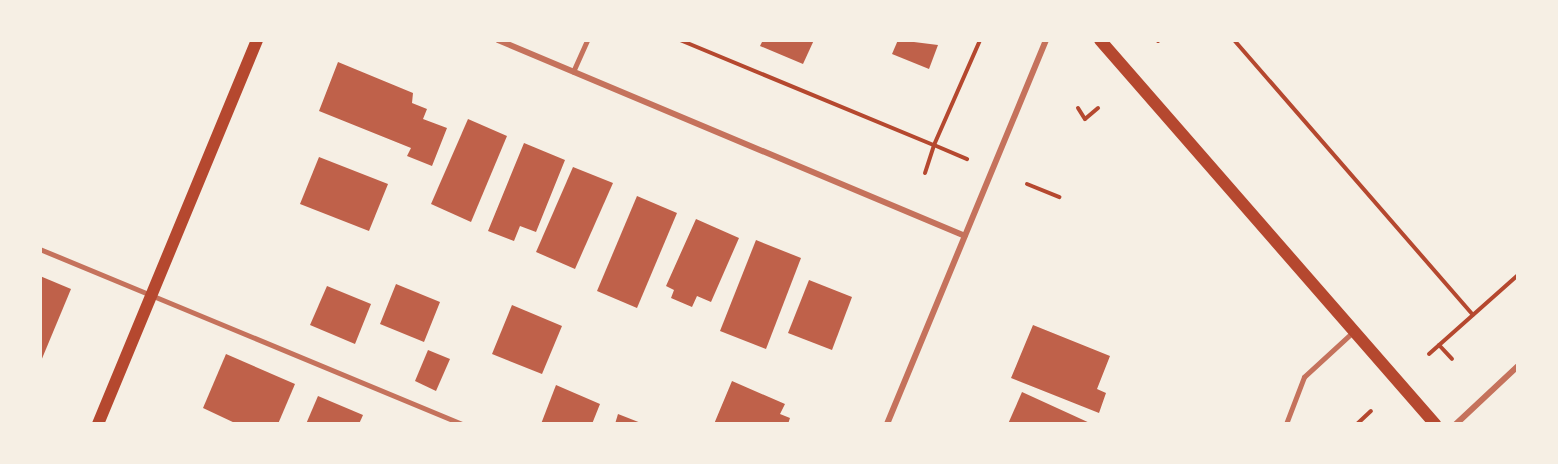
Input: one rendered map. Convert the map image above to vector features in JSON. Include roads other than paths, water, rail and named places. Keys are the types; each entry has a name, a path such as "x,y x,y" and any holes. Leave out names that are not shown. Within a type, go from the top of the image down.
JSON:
{"main road":[{"path":"98,423 257,40"},
{"path":"1100,40 1435,423"}],"street":[{"path":"498,40 965,236"},
{"path":"887,423 1046,40"},
{"path":"1456,423 1518,366"}],"lane":[{"path":"573,72 587,40"},
{"path":"40,249 463,423"},
{"path":"1286,423 1304,377 1354,331"}]}
